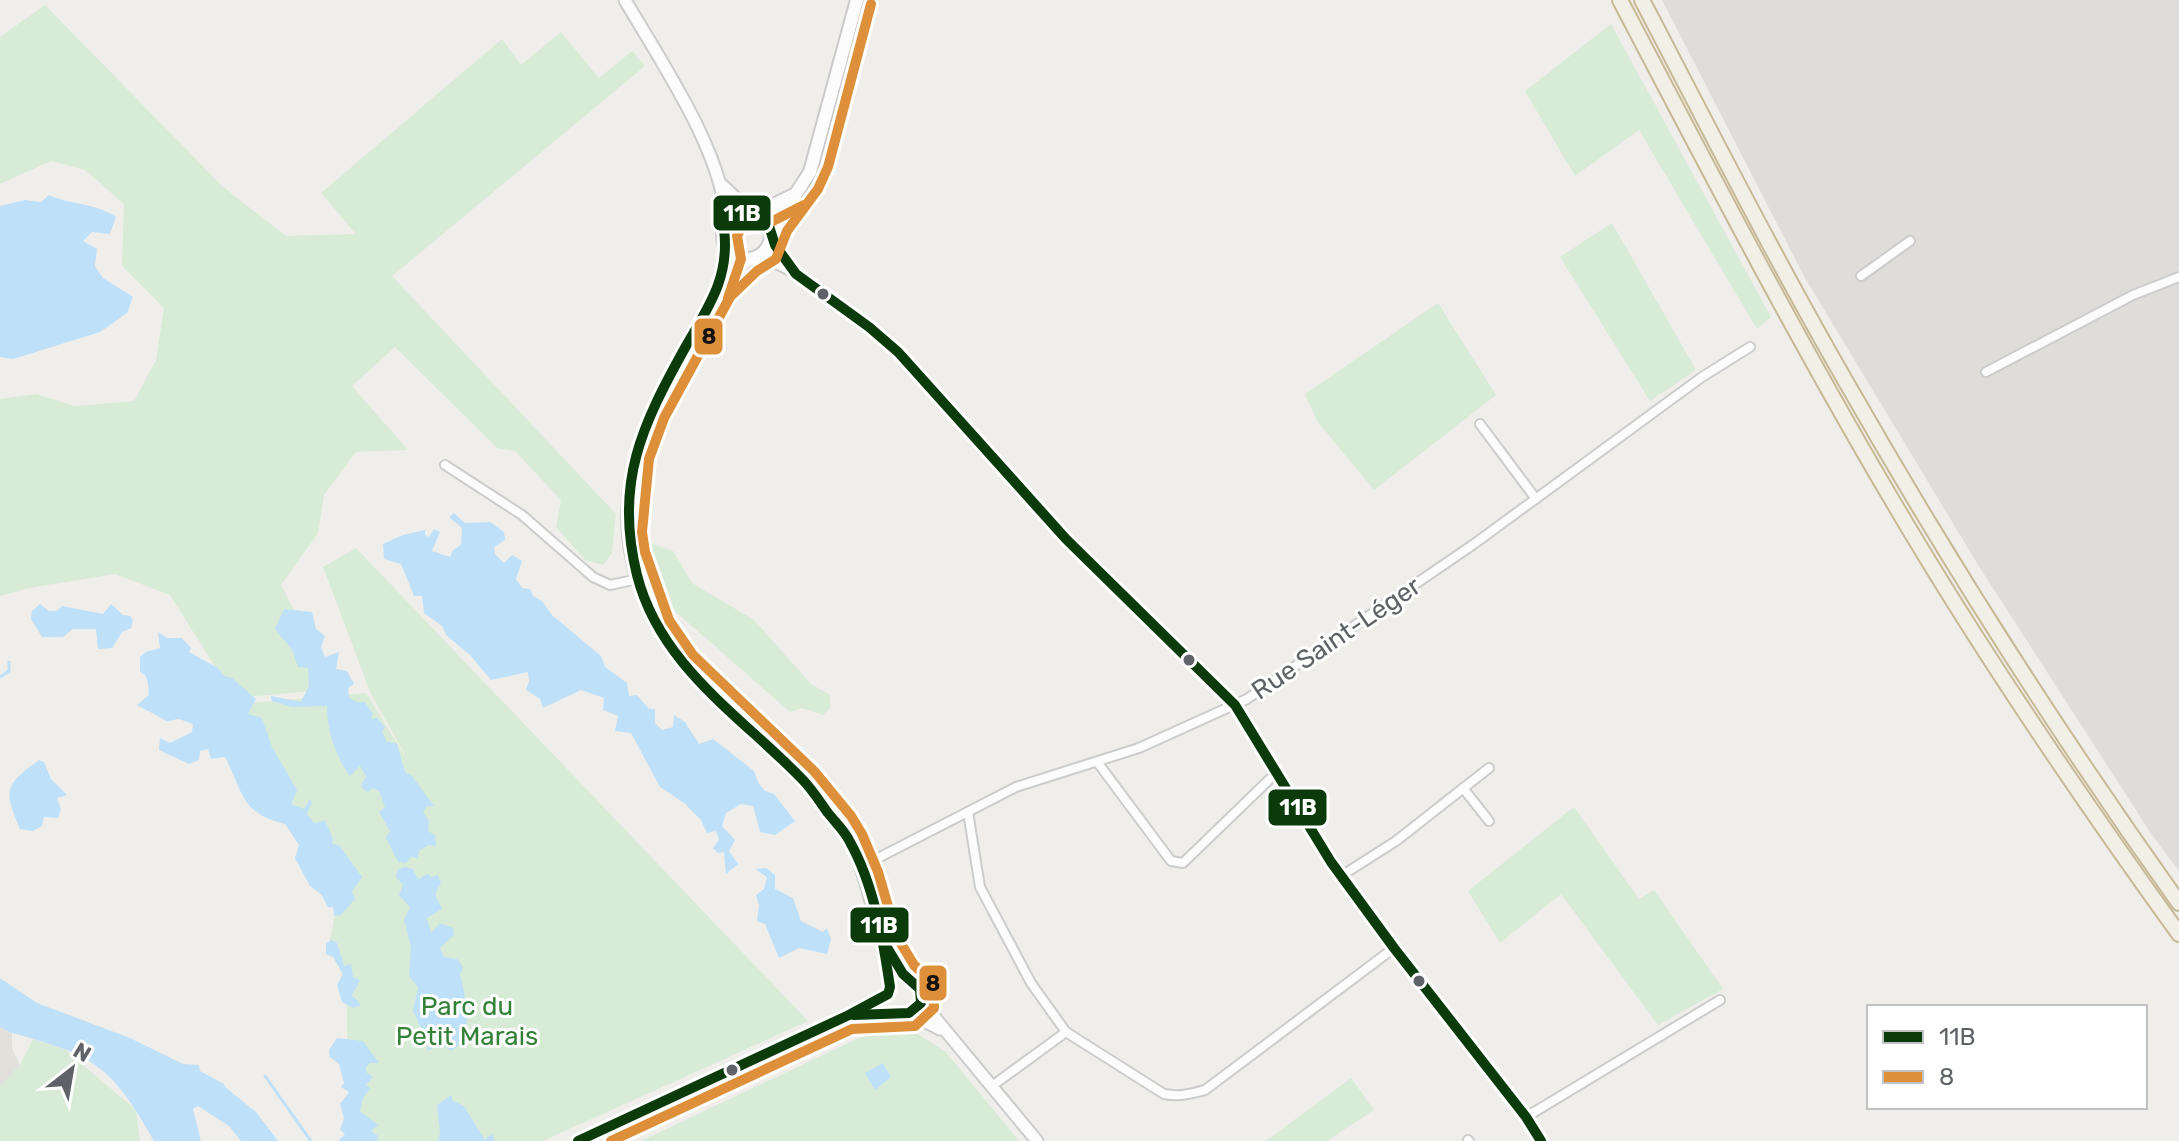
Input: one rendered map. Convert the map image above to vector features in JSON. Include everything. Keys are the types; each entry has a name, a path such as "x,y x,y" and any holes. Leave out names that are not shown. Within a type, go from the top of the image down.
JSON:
{"highway":[{"path":"1620,0 1792,326 1893,502 2012,692 2179,934"},
{"path":"1642,0 1794,288 1916,502 2012,659 2179,903"}],"main road":[{"path":"799,192 753,212 733,216 726,224 723,235 726,246 733,254 750,259 765,251 771,235 799,192 814,163 857,0"},
{"path":"753,212 768,223 771,235"}],"street":[{"path":"625,0 693,121 721,185 726,205 726,224"},
{"path":"721,185 753,212"},
{"path":"771,235 796,274"},
{"path":"1861,276 1910,241"},
{"path":"726,246 727,256 719,288 651,412 635,455 628,504 628,533 638,579 657,627 682,664 822,801 850,841 865,877 884,943 890,1006 946,1032"},
{"path":"719,288 750,259 774,263 796,274 898,352 1066,539 1235,705 1341,876 1526,1117 1541,1141"},
{"path":"1986,372 2133,295 2179,277"},
{"name":"Rue Saint-Léger","path":"865,877 878,858 1016,787 1139,748 1235,705 1461,553 1702,377 1750,347"},
{"path":"1480,424 1536,499"},
{"path":"445,465 522,515 593,577 610,585 638,579"},
{"path":"1098,763 1171,861 1177,864 1183,863 1276,773"},
{"path":"1341,876 1396,841 1489,768"},
{"path":"1463,788 1489,821"},
{"path":"968,812 980,887 1031,983 1066,1032 1164,1094 1188,1095 1205,1090 1394,948"},
{"path":"884,943 898,968 917,985 922,999 946,1032 1037,1141"},
{"path":"578,1141 849,1015 889,991 897,981 909,980"},
{"path":"849,1015 903,1013 919,1006 922,999"},
{"path":"1526,1117 1720,1000"},
{"path":"992,1086 1066,1032"}],"shaded area":[{"path":"1662,0 2179,0 2179,871 2152,835 1980,568 1805,278"},
{"path":"0,1027 12,1033 12,1048 20,1065 0,1086"}],"green space":[{"path":"45,5 223,187 286,236 356,234 321,193 502,39 521,65 561,32 599,78 632,51 645,66 392,276 616,514 612,553 603,565 585,560 556,527 561,500 515,451 497,448 395,347 352,386 408,450 356,452 324,495 318,533 281,585 335,689 235,698 170,595 115,574 29,588 0,596 0,399 36,394 75,406 134,401 156,360 164,308 122,266 124,204 85,170 51,161 0,184 0,37"},
{"path":"1611,24 1771,317 1757,329 1639,130 1575,176 1525,91"},
{"path":"1612,223 1696,370 1650,401 1560,257"},
{"path":"1438,303 1496,395 1374,490 1317,421 1305,394"},
{"path":"641,540 673,551 692,583 754,620 811,684 830,695 830,708 823,715 802,708 790,712 667,604 654,582"},
{"name":"Parc du Petit Marais","path":"356,548 808,1021 543,1141 351,1141 355,1135 347,1055 347,985 329,945 341,884 215,706 366,693 410,764 371,694 323,567"},
{"path":"1574,807 1639,899 1654,890 1723,989 1658,1025 1561,894 1500,943 1468,891"},
{"path":"878,1029 911,1030 946,1052 1019,1141 641,1141"},
{"path":"33,1039 64,1049 136,1110 140,1141 0,1141 0,1086 20,1065"},
{"path":"1351,1078 1374,1110 1327,1141 1266,1141"}],"water":[{"path":"49,195 100,209 116,217 110,234 92,232 83,241 97,249 95,266 103,278 133,297 127,313 100,332 13,359 0,357 0,206 25,200 41,202"},
{"path":"454,513 465,523 490,522 504,532 505,540 494,547 495,554 504,563 512,555 522,561 516,579 522,588 530,589 552,615 601,656 605,667 627,683 629,696 637,695 649,709 655,709 655,723 662,730 673,727 674,715 685,722 699,744 713,739 754,771 759,784 765,791 774,794 795,821 775,835 760,832 753,806 741,804 726,813 722,826 735,840 729,851 738,864 726,874 724,852 718,853 713,848 719,840 716,831 707,833 701,820 684,803 660,787 631,733 615,731 618,716 603,710 604,698 581,690 543,708 540,699 526,690 528,672 491,680 470,655 446,635 442,626 424,613 422,596 414,596 401,564 384,559 383,544 425,530 425,535 429,537 434,529 440,532 432,551 450,557 453,550 461,545 462,528 449,517"},
{"path":"40,604 49,611 57,611 62,606 103,614 111,604 133,620 131,628 122,632 112,648 98,649 96,629 73,629 63,637 42,637 31,619 32,611"},
{"path":"284,609 312,612 316,629 325,636 321,647 325,657 339,652 336,669 347,671 354,684 348,688 349,698 365,702 373,714 371,719 377,718 385,727 382,731 386,741 397,744 405,772 411,775 434,806 427,806 423,812 429,821 428,831 435,835 436,846 429,845 420,850 417,858 411,857 406,863 398,862 386,838 390,831 379,812 385,807 379,791 373,788 367,792 361,786 366,776 360,766 350,776 340,760 328,725 327,706 292,707 272,701 271,696 301,702 309,686 308,668 298,667 292,650 275,629"},
{"path":"158,632 167,638 182,638 191,648 189,652 218,668 224,676 232,678 256,699 248,714 262,718 272,747 297,790 291,804 304,809 310,799 312,802 307,814 314,823 325,820 332,844 339,845 362,877 352,891 355,899 341,915 334,916 333,907 328,907 321,894 310,886 295,858 299,845 285,824 259,814 245,800 225,757 211,759 208,749 200,751 199,760 189,764 159,750 160,738 170,743 192,732 193,724 179,719 167,721 137,705 149,695 147,678 140,672 140,657 160,648"},
{"path":"39,760 44,762 51,779 67,795 57,798 61,809 58,818 44,817 42,826 33,831 20,829 11,805 10,789 19,776"},
{"path":"766,868 775,875 775,889 793,898 801,921 823,932 827,928 831,939 827,954 799,948 779,958 765,924 757,921 759,905 756,895 764,889 767,877 755,869"},
{"path":"398,869 413,869 418,879 428,874 432,877 438,875 441,883 435,894 442,909 427,918 431,933 440,923 453,928 454,935 440,948 444,957 457,959 463,967 460,974 467,1020 465,1037 452,1051 441,1045 427,1051 429,1037 425,1037 413,1011 418,987 409,976 411,947 404,920 410,907 399,895 403,885 396,877"},
{"path":"331,940 337,943 344,966 351,964 353,977 360,980 352,995 361,1005 353,1008 342,1002 337,985 343,974 333,957 326,954 326,944"},
{"path":"0,978 37,1003 130,1038 183,1064 199,1065 200,1071 224,1084 256,1112 278,1141 241,1141 229,1126 198,1106 193,1109 201,1141 154,1141 126,1096 98,1067 63,1049 0,1027"},
{"path":"337,1038 363,1041 379,1063 370,1063 366,1067 367,1073 373,1077 366,1085 370,1088 363,1098 360,1111 378,1125 371,1131 378,1136 377,1141 338,1141 345,1134 340,1130 344,1118 340,1104 349,1092 341,1087 344,1083 339,1064 330,1057 329,1050"},
{"path":"883,1063 891,1077 875,1090 865,1073"},
{"path":"451,1095 453,1101 464,1106 485,1140 492,1134 495,1141 438,1141 437,1105"}],"waterway":[{"path":"0,677 9,671 9,662"},
{"path":"265,1076 311,1141"}],"transit line":[{"name":"8","path":"611,1141 852,1029 915,1026 934,1008 933,983 914,965 897,937 878,872 851,816 814,771 693,655 669,620 645,552 642,532 649,459 664,418 730,297 757,271 776,259 787,231 818,189 828,167 871,4"},
{"name":"8","path":"728,298 741,259 737,236 741,228 767,224 804,205"},
{"name":"11B","path":"578,1141 849,1015 888,994 890,987 871,894 848,838 806,783 705,688 683,663 648,607 637,575 631,542 631,483 645,429 716,290 724,262 724,229 733,216 749,211 762,216 768,223 775,245 796,274 898,352 1066,539 1235,705 1331,862 1526,1117 1541,1141"},
{"name":"11B","path":"854,1015 909,1013 921,1003 920,989 903,974 885,944"}]}
